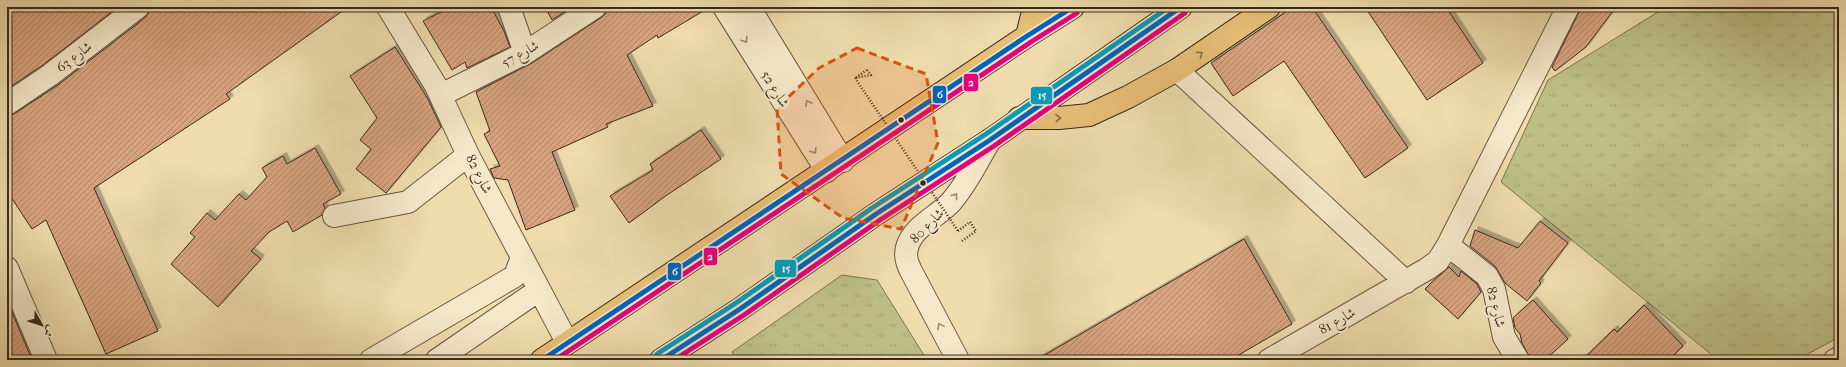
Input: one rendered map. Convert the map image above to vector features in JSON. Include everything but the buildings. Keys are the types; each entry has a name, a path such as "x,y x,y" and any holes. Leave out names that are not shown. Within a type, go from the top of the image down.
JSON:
{"highway":[{"path":"1027,36 1034,7"},
{"path":"542,360 567,342 835,166 1027,36 1073,7"},
{"path":"661,360 740,309 876,214 990,140 1019,118 1181,7"},
{"path":"1019,118 1059,118 1089,115 1128,97 1177,70 1269,7"}],"street":[{"name":"شارع 63","path":"7,104 50,75 138,7"},
{"name":"شارع 82","path":"388,7 439,91 468,155 567,342"},
{"path":"509,7 523,47"},
{"name":"شارع 57","path":"523,47 572,7"},
{"name":"شارع 57","path":"439,91 595,7"},
{"name":"شارع 52","path":"724,7 835,166"},
{"name":"شارع 52","path":"749,7 835,166"},
{"name":"شارع 81","path":"1269,360 1406,282 1438,261 1448,245 1568,7"},
{"path":"1177,70 1406,282"},
{"name":"شارع 80","path":"958,360 911,271 907,262 906,252 910,240 950,203 960,190 990,140"},
{"path":"334,216 408,202 468,155"},
{"name":"شارع 82","path":"1448,245 1487,276 1494,289 1504,337 1518,360"},
{"path":"371,360 515,276 522,257"},
{"path":"7,268 46,360"},
{"path":"437,360 539,290"},
{"path":"1835,360 1839,358"}],"path":[{"path":"867,70 871,75 860,77 855,78 867,70"},
{"path":"855,78 958,231 970,222 976,231 962,241"}],"highlighted area":[{"path":"857,48 926,74 938,143 901,229 843,218 781,174 777,108 819,68"}],"green space":[{"path":"1666,7 1839,7 1839,337 1797,360 1718,360 1501,182 1548,80"},
{"path":"842,275 877,280 927,360 737,360 732,352"}],"transit line":[{"name":"6","path":"542,360 1027,36 1073,7"},
{"name":"15","path":"657,354 736,303 872,208 986,134 1169,7"},
{"name":"6","path":"661,360 740,309 876,214 990,140 1181,7"},
{"name":"2","path":"555,360 1031,42 1077,13"},
{"name":"2","path":"674,360 744,315 880,220 994,146 1185,13"}]}
